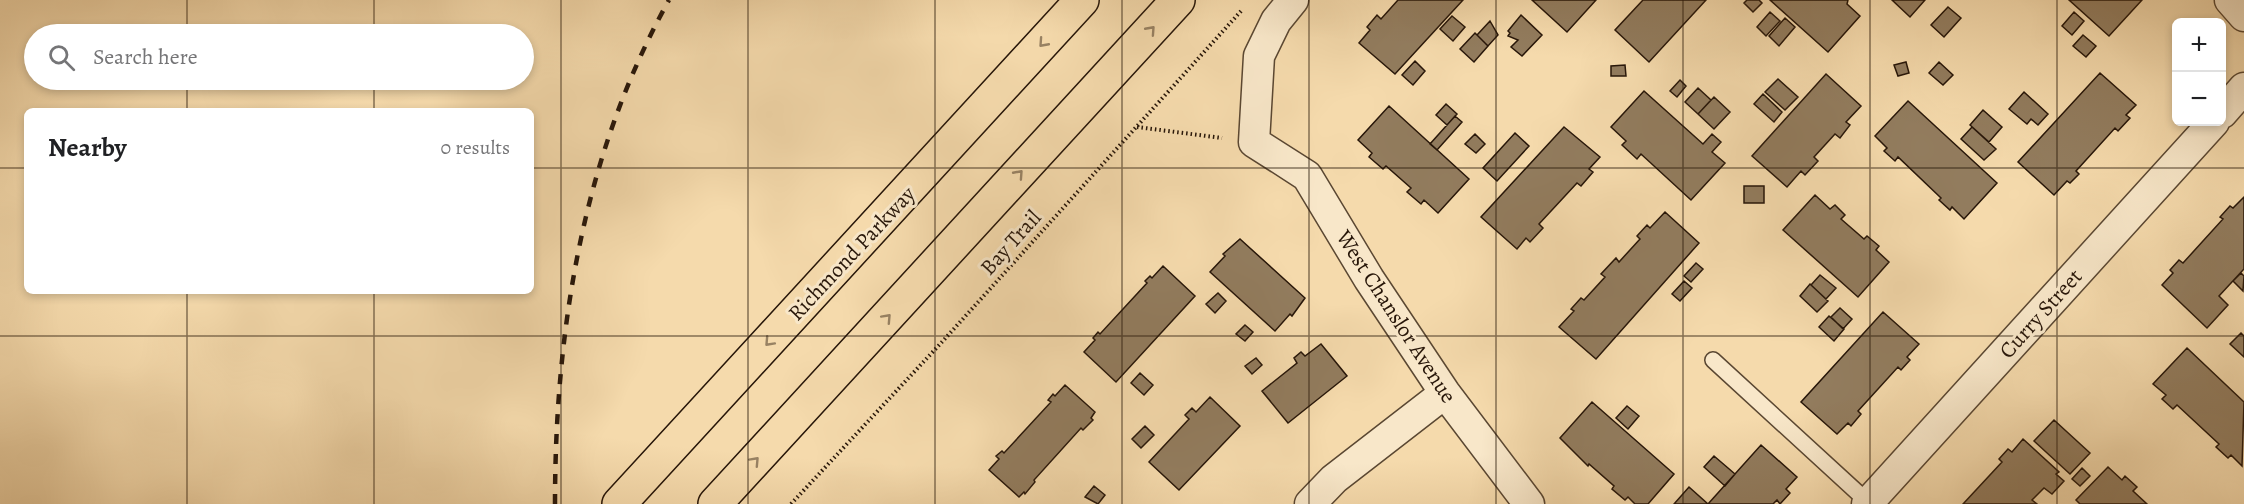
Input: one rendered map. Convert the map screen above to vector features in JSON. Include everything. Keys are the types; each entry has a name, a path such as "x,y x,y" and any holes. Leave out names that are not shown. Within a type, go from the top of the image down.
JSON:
{"highway":[{"name":"Richmond Parkway","path":"618,504 1082,0"},
{"path":"715,504 1178,0"}],"street":[{"name":"West Chanslor Avenue","path":"1293,0 1276,21 1259,56 1254,142 1307,176 1369,279 1445,393 1530,504"},
{"path":"2230,0 2244,16"},
{"path":"2226,108 2244,88"},
{"name":"Curry Street","path":"1868,504 2210,126"},
{"path":"1310,504 1334,478 1445,393"}],"lane":[{"path":"1713,360 1868,504"}],"path":[{"name":"Bay Trail","path":"792,504 942,342 1243,8"}],"building":[{"path":"1398,0 1463,0 1395,74 1359,43 1370,30 1367,27 1377,15 1381,19"},
{"path":"1532,0 1596,0 1567,32"},
{"path":"1643,0 1706,0 1649,62 1615,30"},
{"path":"1747,0 1759,0 1762,3 1753,12 1744,3"},
{"path":"1770,0 1848,0 1847,4 1860,16 1828,52"},
{"path":"1892,0 1925,0 1910,17"},
{"path":"2069,0 2142,0 2109,36"},
{"path":"1948,7 1961,18 1944,37 1931,25"},
{"path":"1770,12 1780,21 1766,36 1757,27"},
{"path":"2074,12 2084,21 2072,35 2062,26"},
{"path":"1521,15 1542,35 1522,56 1511,47 1518,40 1508,36 1510,33 1508,31"},
{"path":"1452,16 1465,27 1453,41 1440,29"},
{"path":"1785,18 1795,27 1779,46 1769,36"},
{"path":"1490,21 1498,35 1488,46 1477,35"},
{"path":"1475,33 1488,46 1474,62 1460,49"},
{"path":"2083,35 2096,46 2086,57 2073,46"},
{"path":"1415,61 1425,71 1413,85 1402,75"},
{"path":"1906,62 1909,73 1898,76 1894,65"},
{"path":"1939,62 1953,75 1943,85 1929,73"},
{"path":"1625,65 1626,76 1611,76 1611,66"},
{"path":"2100,73 2136,105 2126,115 2130,118 2118,131 2115,128 2076,171 2079,174 2070,183 2067,181 2054,195 2018,162"},
{"path":"1826,74 1861,106 1846,122 1850,125 1840,138 1835,134 1814,157 1818,161 1805,175 1801,171 1787,187 1752,156"},
{"path":"1778,79 1798,97 1785,110 1765,92"},
{"path":"1680,80 1686,86 1677,97 1670,91"},
{"path":"1698,88 1711,100 1698,114 1685,102"},
{"path":"1644,91 1703,144 1712,134 1721,142 1712,152 1725,163 1691,200 1641,154 1637,159 1622,145 1626,141 1611,127"},
{"path":"2024,92 2048,114 2038,125 2031,119 2027,124 2009,109"},
{"path":"1763,94 1782,112 1774,122 1754,104"},
{"path":"1714,97 1730,112 1714,129 1698,114"},
{"path":"1908,101 1997,183 1964,219 1952,207 1950,210 1939,200 1941,198 1898,157 1895,161 1884,151 1887,148 1875,136"},
{"path":"1446,104 1457,114 1447,125 1436,115"},
{"path":"1389,106 1469,179 1438,213 1424,200 1421,204 1407,192 1411,188 1386,166 1383,169 1369,157 1372,153 1358,140"},
{"path":"1983,110 2002,127 1989,142 1970,125"},
{"path":"1455,116 1462,122 1437,150 1430,144"},
{"path":"1564,127 1600,157 1589,169 1593,172 1581,186 1577,183 1539,224 1543,228 1530,242 1526,238 1517,249 1481,217"},
{"path":"1972,127 1996,149 1984,160 1961,139"},
{"path":"1515,133 1529,146 1497,181 1483,168"},
{"path":"1475,134 1485,144 1476,153 1465,144"},
{"path":"1744,186 1764,186 1764,203 1744,203"},
{"path":"1815,195 1830,209 1835,205 1845,215 1841,219 1864,239 1867,236 1879,246 1876,250 1889,262 1858,297 1783,230"},
{"path":"2244,197 2244,269 2219,296 2228,305 2207,328 2162,285 2173,273 2170,270 2179,260 2183,263 2223,219 2220,217 2230,206 2233,208"},
{"path":"1665,212 1699,243 1596,359 1559,327 1574,311 1571,309 1581,298 1584,300 1605,277 1601,274 1616,258 1619,262 1640,239 1637,236 1647,225 1650,228"},
{"path":"1240,239 1305,298 1292,316 1290,314 1275,331 1210,272 1225,256 1223,254"},
{"path":"1696,263 1703,269 1691,282 1684,276"},
{"path":"1163,266 1195,296 1116,382 1084,352 1095,340 1093,338 1098,332 1100,334 1147,283 1145,281 1150,276 1152,278"},
{"path":"2241,273 2244,276 2243,291 2233,281"},
{"path":"1820,275 1836,288 1826,299 1811,285"},
{"path":"1684,281 1692,288 1680,301 1672,294"},
{"path":"1810,284 1828,301 1817,312 1800,296"},
{"path":"1218,293 1226,301 1215,313 1206,304"},
{"path":"1840,308 1852,319 1843,329 1831,317"},
{"path":"1883,312 1919,344 1907,357 1910,360 1901,370 1898,367 1858,411 1861,414 1851,426 1848,423 1837,434 1801,402"},
{"path":"1829,316 1844,329 1834,341 1819,327"},
{"path":"1245,325 1253,332 1245,341 1236,334"},
{"path":"2241,333 2244,336 2244,357 2230,344"},
{"path":"1321,344 1347,376 1288,423 1262,391 1297,363 1294,358 1301,352 1305,356"},
{"path":"2187,348 2244,402 2242,466 2231,455 2228,458 2216,447 2219,444 2177,405 2173,409 2162,399 2166,395 2153,384"},
{"path":"1256,358 1262,365 1252,374 1245,366"},
{"path":"1140,373 1153,385 1144,395 1131,383"},
{"path":"1065,385 1095,412 1091,418 1093,420 1083,430 1081,428 1034,480 1035,482 1025,494 1024,492 1019,497 989,470 999,459 996,456 1002,451 1004,453 1051,402 1048,400 1053,394 1055,396"},
{"path":"1210,397 1240,426 1179,490 1149,462 1189,419 1185,415 1192,408 1196,412"},
{"path":"1592,402 1674,474 1648,504 1635,504 1628,497 1625,500 1612,489 1614,486 1589,464 1588,466 1560,438"},
{"path":"1627,406 1639,416 1628,429 1616,418"},
{"path":"2054,420 2090,453 2070,474 2034,441"},
{"path":"1145,426 1154,435 1141,448 1132,439"},
{"path":"2023,439 2059,472 2056,474 2064,481 2052,494 2044,488 2032,500 2037,504 1963,504 2002,462 1999,459 2008,449 2012,452"},
{"path":"1761,445 1797,477 1786,489 1790,493 1780,504 1777,500 1773,504 1708,504"},
{"path":"1714,456 1735,474 1725,486 1704,467"},
{"path":"2108,467 2122,480 2125,476 2137,487 2133,491 2147,504 2080,504 2076,500"},
{"path":"2082,468 2090,476 2080,486 2072,479"},
{"path":"1094,486 1105,495 1098,504 1085,497"},
{"path":"1689,487 1708,504 1674,504"}],"railway":[{"path":"555,504 556,439 561,374 568,309 580,244 595,181 615,119 639,59 669,0"}]}
